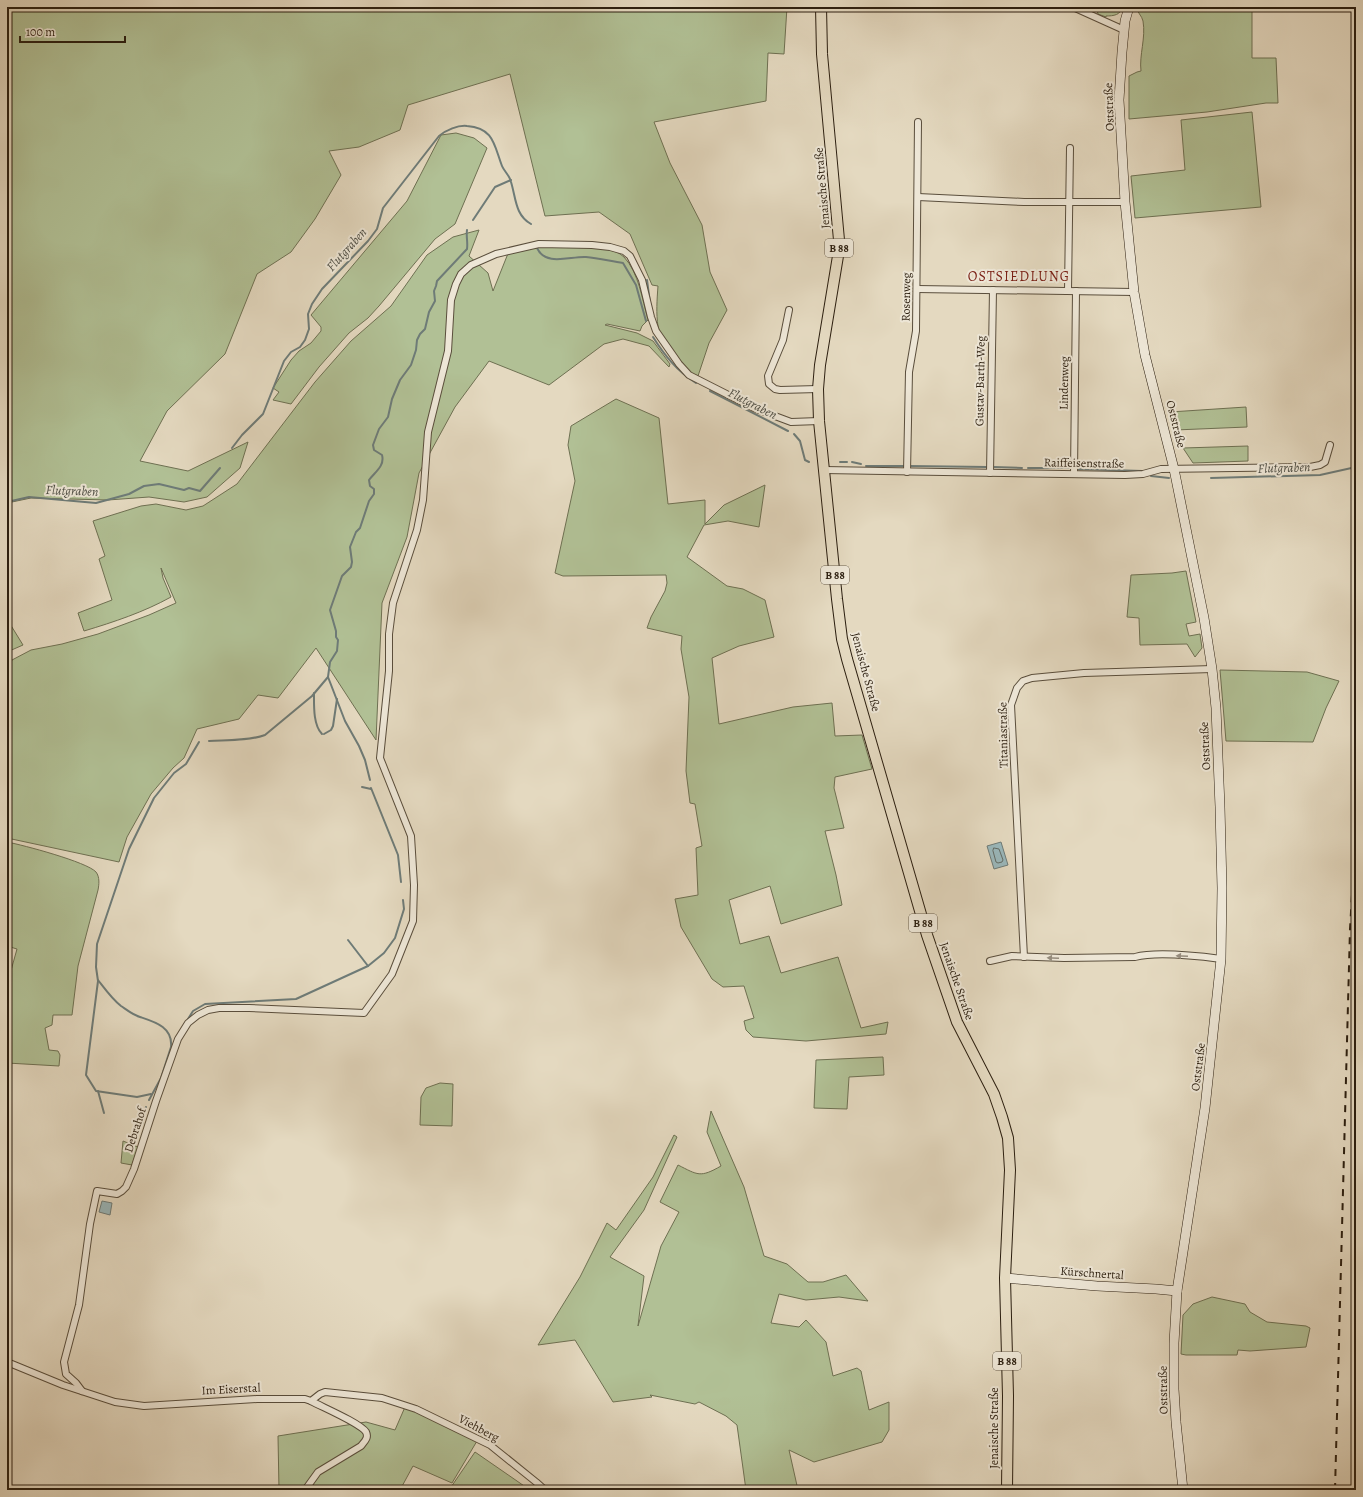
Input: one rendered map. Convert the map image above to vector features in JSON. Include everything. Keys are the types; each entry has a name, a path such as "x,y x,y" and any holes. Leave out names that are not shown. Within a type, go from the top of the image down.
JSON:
{"main road":[{"name":"Jenaische Straße","path":"821,12 822,54 839,240 838,256 820,370 818,389 819,421 842,639 929,942 957,1022 994,1094 1008,1138 1010,1170 1005,1278 1008,1426 1007,1490"}],"street":[{"path":"821,12 826,7"},
{"path":"1073,7 1124,30"},
{"name":"Oststraße","path":"1129,7 1124,30 1119,100 1125,202 1134,292 1145,355 1154,384 1174,469 1196,576 1212,669 1216,708 1220,807 1222,888 1221,959 1206,1102 1177,1291 1174,1382 1176,1422 1183,1490"},
{"name":"Rosenweg","path":"907,472 909,372 916,331 918,122"},
{"path":"1068,291 1070,148"},
{"path":"918,197 1024,202 1125,202"},
{"name":"Debrahof","path":"82,1391 66,1374 64,1362 79,1304 90,1224 97,1191 117,1194 126,1187 134,1169 178,1039 188,1024 198,1015 208,1010 219,1008 364,1013 392,974 413,921 414,884 411,836 380,758 389,671 389,634 393,603 417,530 422,500 428,432 448,351 451,300 456,284 462,274 471,265 496,254 539,244 592,245 610,247 624,251 630,256 642,280 656,331 679,364 689,375 754,408 791,422 819,421"},
{"path":"917,289 1134,292"},
{"name":"Gustav-Barth-Weg","path":"990,473 993,290"},
{"name":"Lindenweg","path":"1074,474 1076,291"},
{"path":"789,310 783,340 768,376 769,384 775,389 780,390 818,389"},
{"name":"Raiffeisenstraße","path":"824,470 1125,475 1143,474 1161,469 1310,467 1320,465 1325,462 1330,445"},
{"name":"Titaniastraße","path":"1024,957 1011,705 1017,688 1023,681 1032,678 1084,673 1212,669"},
{"path":"990,961 1012,956 1135,958 1142,956 1178,955 1221,959"},
{"name":"Kürschnertal","path":"1005,1278 1177,1291"},
{"name":"Im Eiserstal","path":"7,1362 63,1385 115,1402 144,1406 298,1398 311,1401 354,1423 366,1432 366,1440 361,1446 318,1472 305,1490"},
{"name":"Viehberg","path":"311,1401 325,1392 382,1398 416,1409 490,1445 545,1490"}],"green space":[{"path":"7,7 787,7 784,54 768,53 766,101 654,122 670,163 702,225 710,272 727,310 709,343 698,376 691,373 682,364 659,330 657,311 658,286 652,285 630,234 599,212 545,216 510,74 408,105 400,130 359,147 329,151 341,175 315,219 291,252 257,274 225,354 167,411 140,461 188,471 248,442 240,468 207,497 184,502 149,497 108,500 31,498 7,503"},
{"path":"1096,7 1121,7 1121,10 1119,13 1106,17 1098,14"},
{"path":"1136,7 1252,7 1252,58 1276,58 1278,103 1266,103 1207,112 1129,119 1129,76 1141,71 1144,34 1142,17 1137,11"},
{"path":"1252,112 1261,207 1135,218 1131,176 1185,170 1181,120"},
{"path":"456,133 474,138 487,148 455,224 435,239 379,306 368,318 349,333 319,367 291,404 273,400 279,392 273,388 291,360 299,351 311,343 321,331 321,327 311,315 407,201 441,135"},
{"path":"479,230 469,256 488,273 493,291 509,251 551,246 586,246 615,251 624,257 637,278 648,320 642,326 640,331 607,324 605,325 637,333 653,341 670,364 669,367 649,346 623,339 604,344 549,385 489,361 455,407 419,473 407,537 382,603 376,740 316,648 278,698 258,695 239,719 197,729 184,758 173,768 151,794 127,837 119,862 7,838 7,671 12,660 31,650 62,644 98,634 176,603 161,568 163,578 171,597 129,616 84,631 78,613 112,600 99,559 105,556 93,521 141,506 156,504 186,510 203,506 237,484 315,382 351,341 391,306 427,255 453,237"},
{"path":"616,399 659,418 668,504 705,500 705,524 724,505 765,485 759,527 728,521 704,525 687,557 727,586 743,589 765,600 774,637 739,646 712,658 719,724 793,707 832,703 835,736 862,735 872,769 835,777 834,788 844,828 825,831 842,905 781,924 770,886 729,900 740,944 769,936 781,973 838,957 861,1028 888,1022 886,1034 806,1041 753,1037 746,1030 744,1021 754,1018 744,986 723,987 712,979 681,927 675,899 698,895 696,848 702,846 695,804 690,803 686,771 689,697 681,649 682,636 647,628 651,617 665,591 667,583 666,575 563,576 555,573 575,481 568,445 571,426"},
{"path":"1246,407 1247,427 1175,430 1170,412"},
{"path":"1248,446 1248,461 1193,463 1183,448"},
{"path":"1186,571 1196,622 1186,624 1189,636 1200,634 1202,648 1195,657 1187,644 1140,645 1139,618 1127,617 1131,575"},
{"path":"7,619 23,645 7,652"},
{"path":"1220,670 1307,672 1339,681 1326,708 1313,742 1226,741"},
{"path":"7,842 68,859 90,868 96,872 98,876 98,890 78,966 72,1015 53,1015 52,1025 45,1028 49,1050 58,1051 60,1055 59,1066 7,1063 7,974 10,974 17,949 7,946"},
{"path":"883,1057 884,1075 849,1077 847,1109 814,1108 816,1060"},
{"path":"440,1083 453,1084 452,1126 420,1125 421,1097 426,1088"},
{"path":"711,1111 744,1187 764,1256 787,1264 808,1282 823,1282 846,1275 868,1301 839,1297 806,1300 779,1294 771,1323 799,1327 806,1320 826,1342 833,1376 857,1368 861,1371 869,1410 889,1402 889,1430 882,1442 814,1462 789,1450 798,1490 746,1490 737,1425 726,1416 699,1402 695,1404 650,1395 652,1397 613,1402 575,1340 538,1345 580,1277 607,1223 616,1230 653,1177 674,1135 677,1137 644,1210 610,1257 644,1276 638,1326 661,1246 679,1212 660,1202 678,1165 699,1174 703,1174 721,1166 707,1132"},
{"path":"123,1141 138,1147 132,1165 121,1163"},
{"path":"1212,1297 1245,1304 1250,1312 1267,1322 1306,1326 1310,1328 1306,1347 1250,1351 1238,1350 1237,1355 1181,1354 1183,1315 1193,1304"},
{"path":"405,1407 477,1441 452,1483 413,1466 400,1490 279,1490 278,1436 366,1422 395,1430"},
{"path":"475,1452 530,1490 449,1490"}],"water":[{"path":"1001,842 1008,865 994,869 987,846"},
{"path":"102,1201 112,1203 110,1215 99,1212"}],"waterway":[{"name":"Flutgraben","path":"232,448 242,435 263,414 284,361 291,352 300,347 305,340 309,329 308,314 312,304 322,289 368,241 377,229 383,208 439,136 452,128 460,126 476,127 488,134 495,145 503,168 510,180 519,211 531,224"},
{"path":"473,220 495,187 511,180"},
{"path":"370,780 365,760 345,721 328,677 330,662 337,651 338,640 330,610 342,576 351,567 352,562 350,547 356,532 360,528 369,501 374,494 374,489 370,486 369,480 379,469 383,459 382,455 374,450 373,445 379,429 388,417 392,399 400,380 411,365 416,350 417,340 425,329 429,312 435,301 434,291 437,281 467,249 467,230"},
{"name":"Flutgraben","path":"537,248 541,254 552,259 586,257 623,263 636,285 646,321"},
{"path":"647,280 650,303"},
{"name":"Flutgraben","path":"653,337 672,363 696,383"},
{"name":"Flutgraben","path":"710,391 788,431"},
{"name":"Flutgraben","path":"794,434 800,441 805,460 809,462"},
{"name":"Flutgraben","path":"840,462 847,462"},
{"name":"Flutgraben","path":"852,462 861,464"},
{"name":"Flutgraben","path":"866,466 904,466"},
{"name":"Flutgraben","path":"909,466 987,467"},
{"name":"Flutgraben","path":"993,467 1022,468"},
{"name":"Flutgraben","path":"1211,478 1320,475 1356,467"},
{"name":"Flutgraben","path":"7,502 29,497 96,503 129,494 144,486 159,484 184,490 189,488 200,491 220,468"},
{"name":"Flutgraben","path":"1028,468 1069,468"},
{"name":"Flutgraben","path":"1078,469 1142,471"},
{"name":"Flutgraben","path":"1151,476 1169,478"},
{"path":"209,741 245,739 265,735 312,696 328,677"},
{"path":"314,693 316,720 322,734"},
{"path":"324,734 331,730 333,726 337,699"},
{"path":"151,1094 137,1097 96,1091 86,1075 98,981 96,967 97,944 129,849 154,798 174,773 186,764 199,742"},
{"path":"362,787 371,789"},
{"path":"371,788 398,855 401,882"},
{"path":"188,1019 193,1011 205,1004 296,999 368,966 384,953 395,938 404,909 403,900"},
{"path":"348,940 368,966"},
{"path":"98,980 121,1006 135,1015 162,1026 169,1035 171,1047 161,1078 149,1100"},
{"path":"98,1091 104,1113"},
{"path":"142,1125 146,1107"}],"railway":[{"path":"1335,1490 1350,929 1356,826"}],"district":[{"name":"OSTSIEDLUNG","path":"1019,276"}]}
